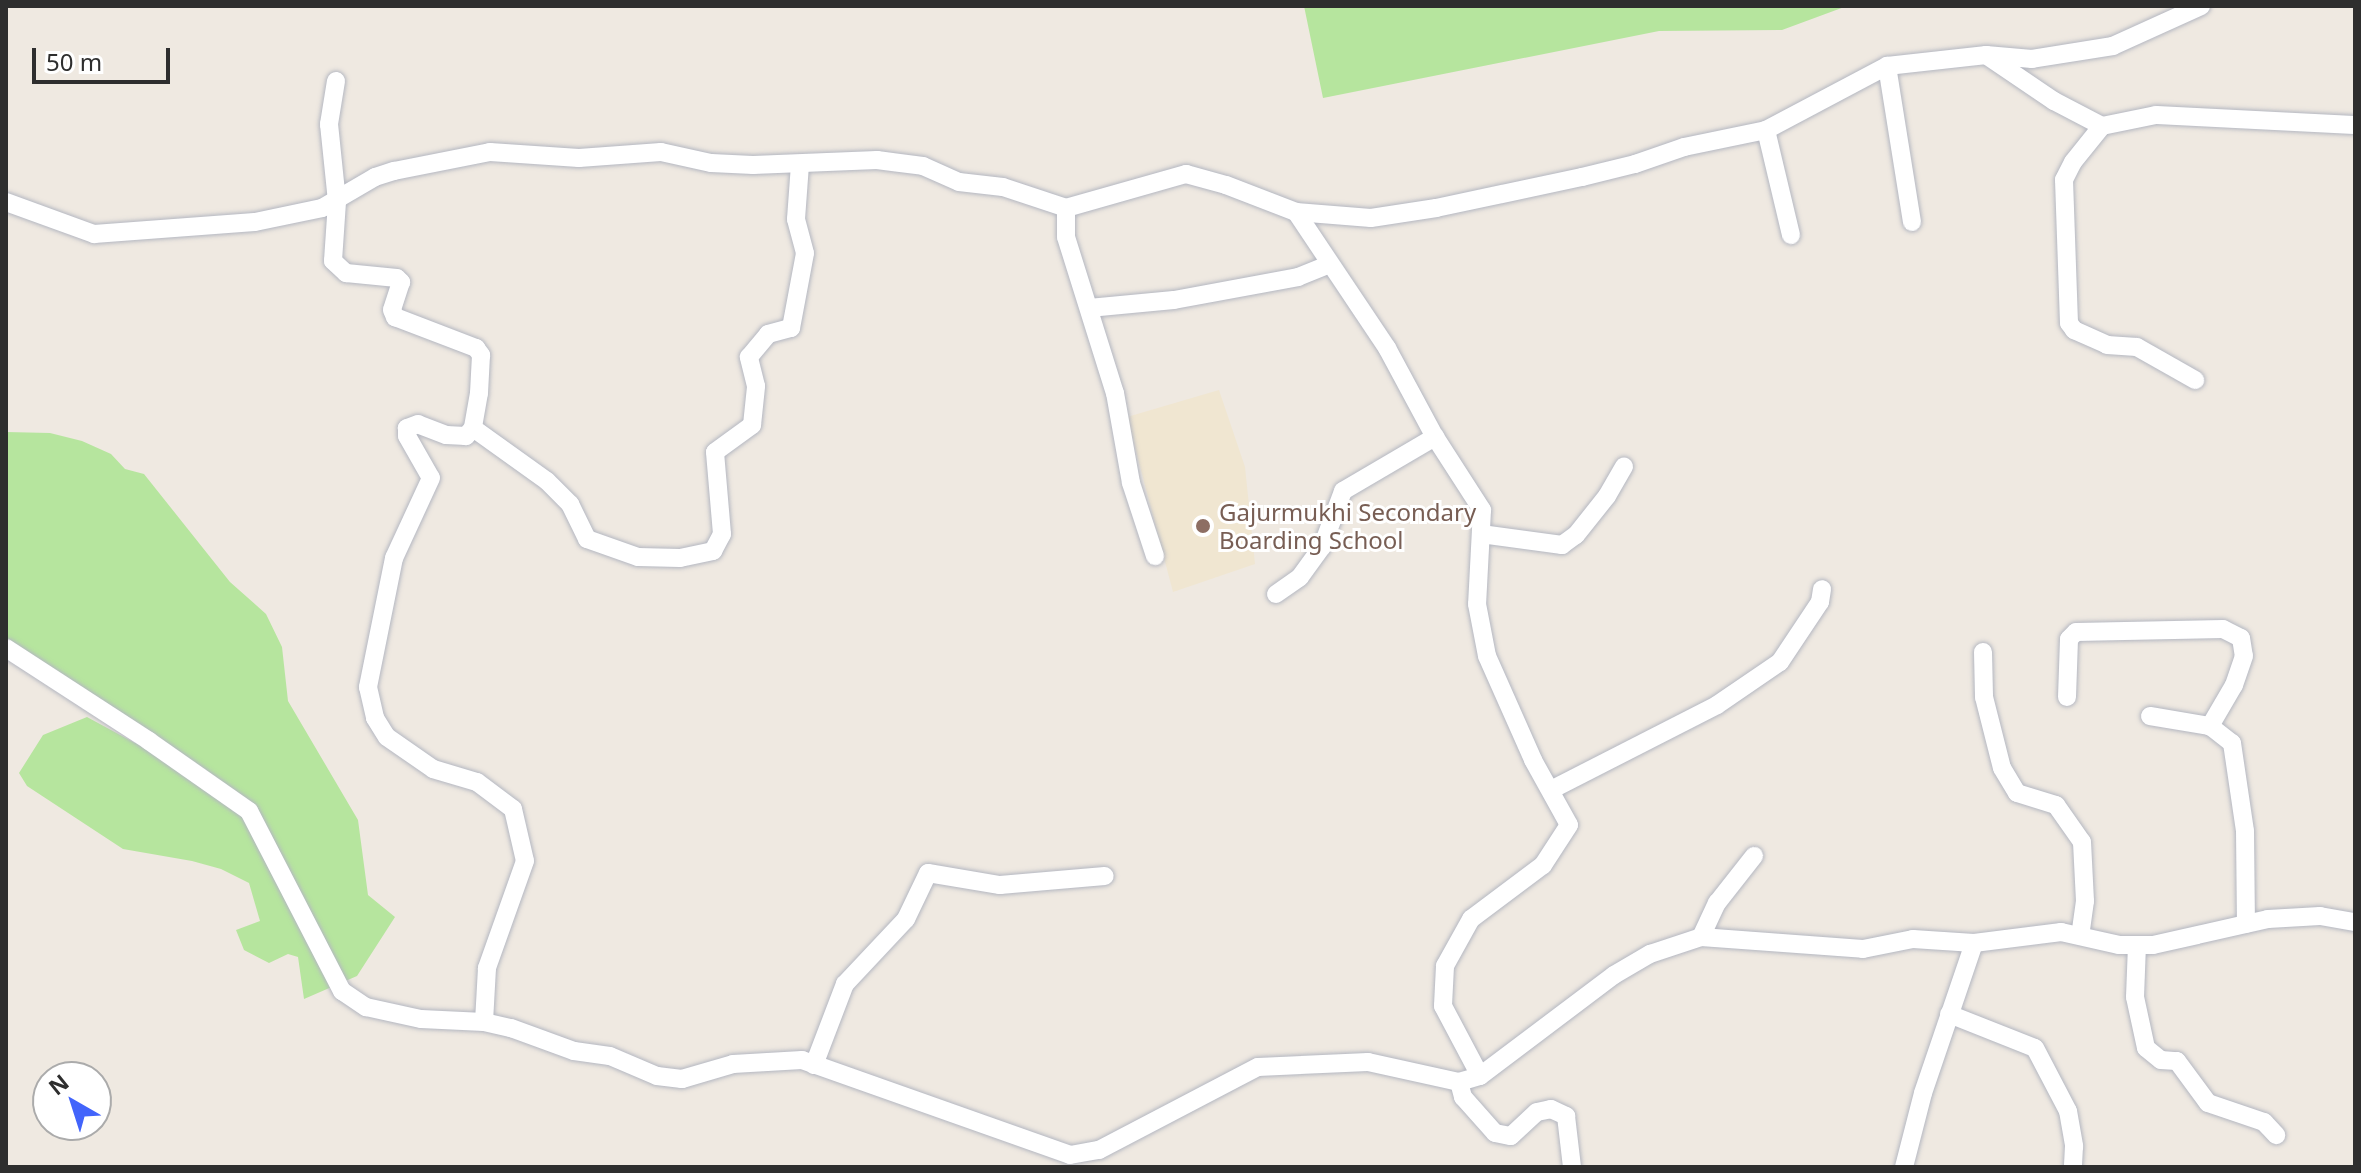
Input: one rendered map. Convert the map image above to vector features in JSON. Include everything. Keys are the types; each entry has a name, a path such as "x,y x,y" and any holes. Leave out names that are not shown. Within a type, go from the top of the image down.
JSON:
{"street":[{"path":"6,202 94,234 255,222 337,202 375,177 490,152 579,158 661,152 711,163 800,165 877,160 923,166 959,182 1003,187 1066,208 1186,174 1226,185 1296,212 1371,218 1436,208 1582,177 1684,147 1766,130 1887,66 1986,55 2032,59 2113,46 2201,6"},
{"path":"1986,55 2054,101 2102,126 2156,115 2355,125"},
{"path":"1887,66 1912,222"},
{"path":"336,81 329,124 337,202 333,261 346,273 397,278 401,282 392,310 395,317 480,351 479,393 473,428 466,436 446,435 418,424 407,428 412,446 428,467 431,478 394,558 368,687 375,718 387,737 433,769 477,782 513,809 525,861 487,968 484,1022"},
{"path":"2102,126 2073,162 2064,180 2069,323 2074,330 2107,345 2137,347 2195,380"},
{"path":"1766,130 1791,235"},
{"path":"473,428 555,488 570,504 587,539 638,557 680,558 713,551 722,534 715,452 752,425 756,386 749,357 768,334 791,328 805,253 796,219 800,165"},
{"path":"1066,208 1066,237 1115,393 1131,483 1155,556"},
{"path":"1296,212 1328,265 1387,348 1435,437 1482,510 1477,604 1487,656 1533,760 1569,825 1543,865 1471,919 1445,966 1443,1006 1480,1076"},
{"path":"1089,308 1174,300 1298,277 1328,265"},
{"path":"1276,594 1300,577 1322,547 1343,491 1435,437"},
{"path":"1481,534 1562,545 1576,535 1607,496 1624,467"},
{"path":"1551,790 1717,705 1780,662 1820,602 1822,589"},
{"path":"2067,697 2069,639 2076,632 2223,629 2241,638 2244,656 2234,685 2210,726"},
{"path":"6,648 149,741 249,811 342,991 366,1007 383,1013 484,1022 574,1051 610,1056 657,1076 682,1079 733,1064 802,1060 1070,1155 1099,1150 1258,1067 1368,1062 1459,1082 1480,1076 1614,975 1650,954 1701,937 1863,949 1913,939 1974,943 2061,932 2119,945 2137,945 2246,924 2320,916 2355,922"},
{"path":"1983,652 1984,697 2002,768 2017,793 2056,805 2082,842 2085,901 2080,935"},
{"path":"2150,716 2210,726 2232,743 2245,831 2246,924"},
{"path":"1701,937 1717,903 1754,856"},
{"path":"814,1065 845,984 906,919 928,873 1000,885 1105,876"},
{"path":"1904,1167 1923,1093 1974,943"},
{"path":"2137,945 2135,997 2146,1048 2161,1060 2177,1061 2208,1103 2264,1122 2276,1135"},
{"path":"1949,1014 2035,1048 2068,1111 2074,1146 2073,1167"},
{"path":"1459,1082 1463,1097 1495,1133 1511,1136 1537,1112 1551,1109 1566,1116 1572,1167"}],"shaded area":[{"name":"Gajurmukhi Secondary Boarding School","path":"1219,390 1245,467 1255,564 1173,592 1127,417"}],"green space":[{"path":"1304,6 1847,6 1782,30 1659,31 1323,98"},
{"path":"6,432 50,433 82,441 111,454 125,469 144,474 230,582 266,614 282,647 288,701 358,820 368,895 395,917 357,976 304,999 298,957 288,954 269,963 244,950 236,930 260,921 249,883 221,869 192,861 123,849 27,786 19,773 43,735 87,717 135,743 145,729 6,638"}],"place":[{"name":"Gajurmukhi Secondary Boarding School","path":"1203,526"}]}
